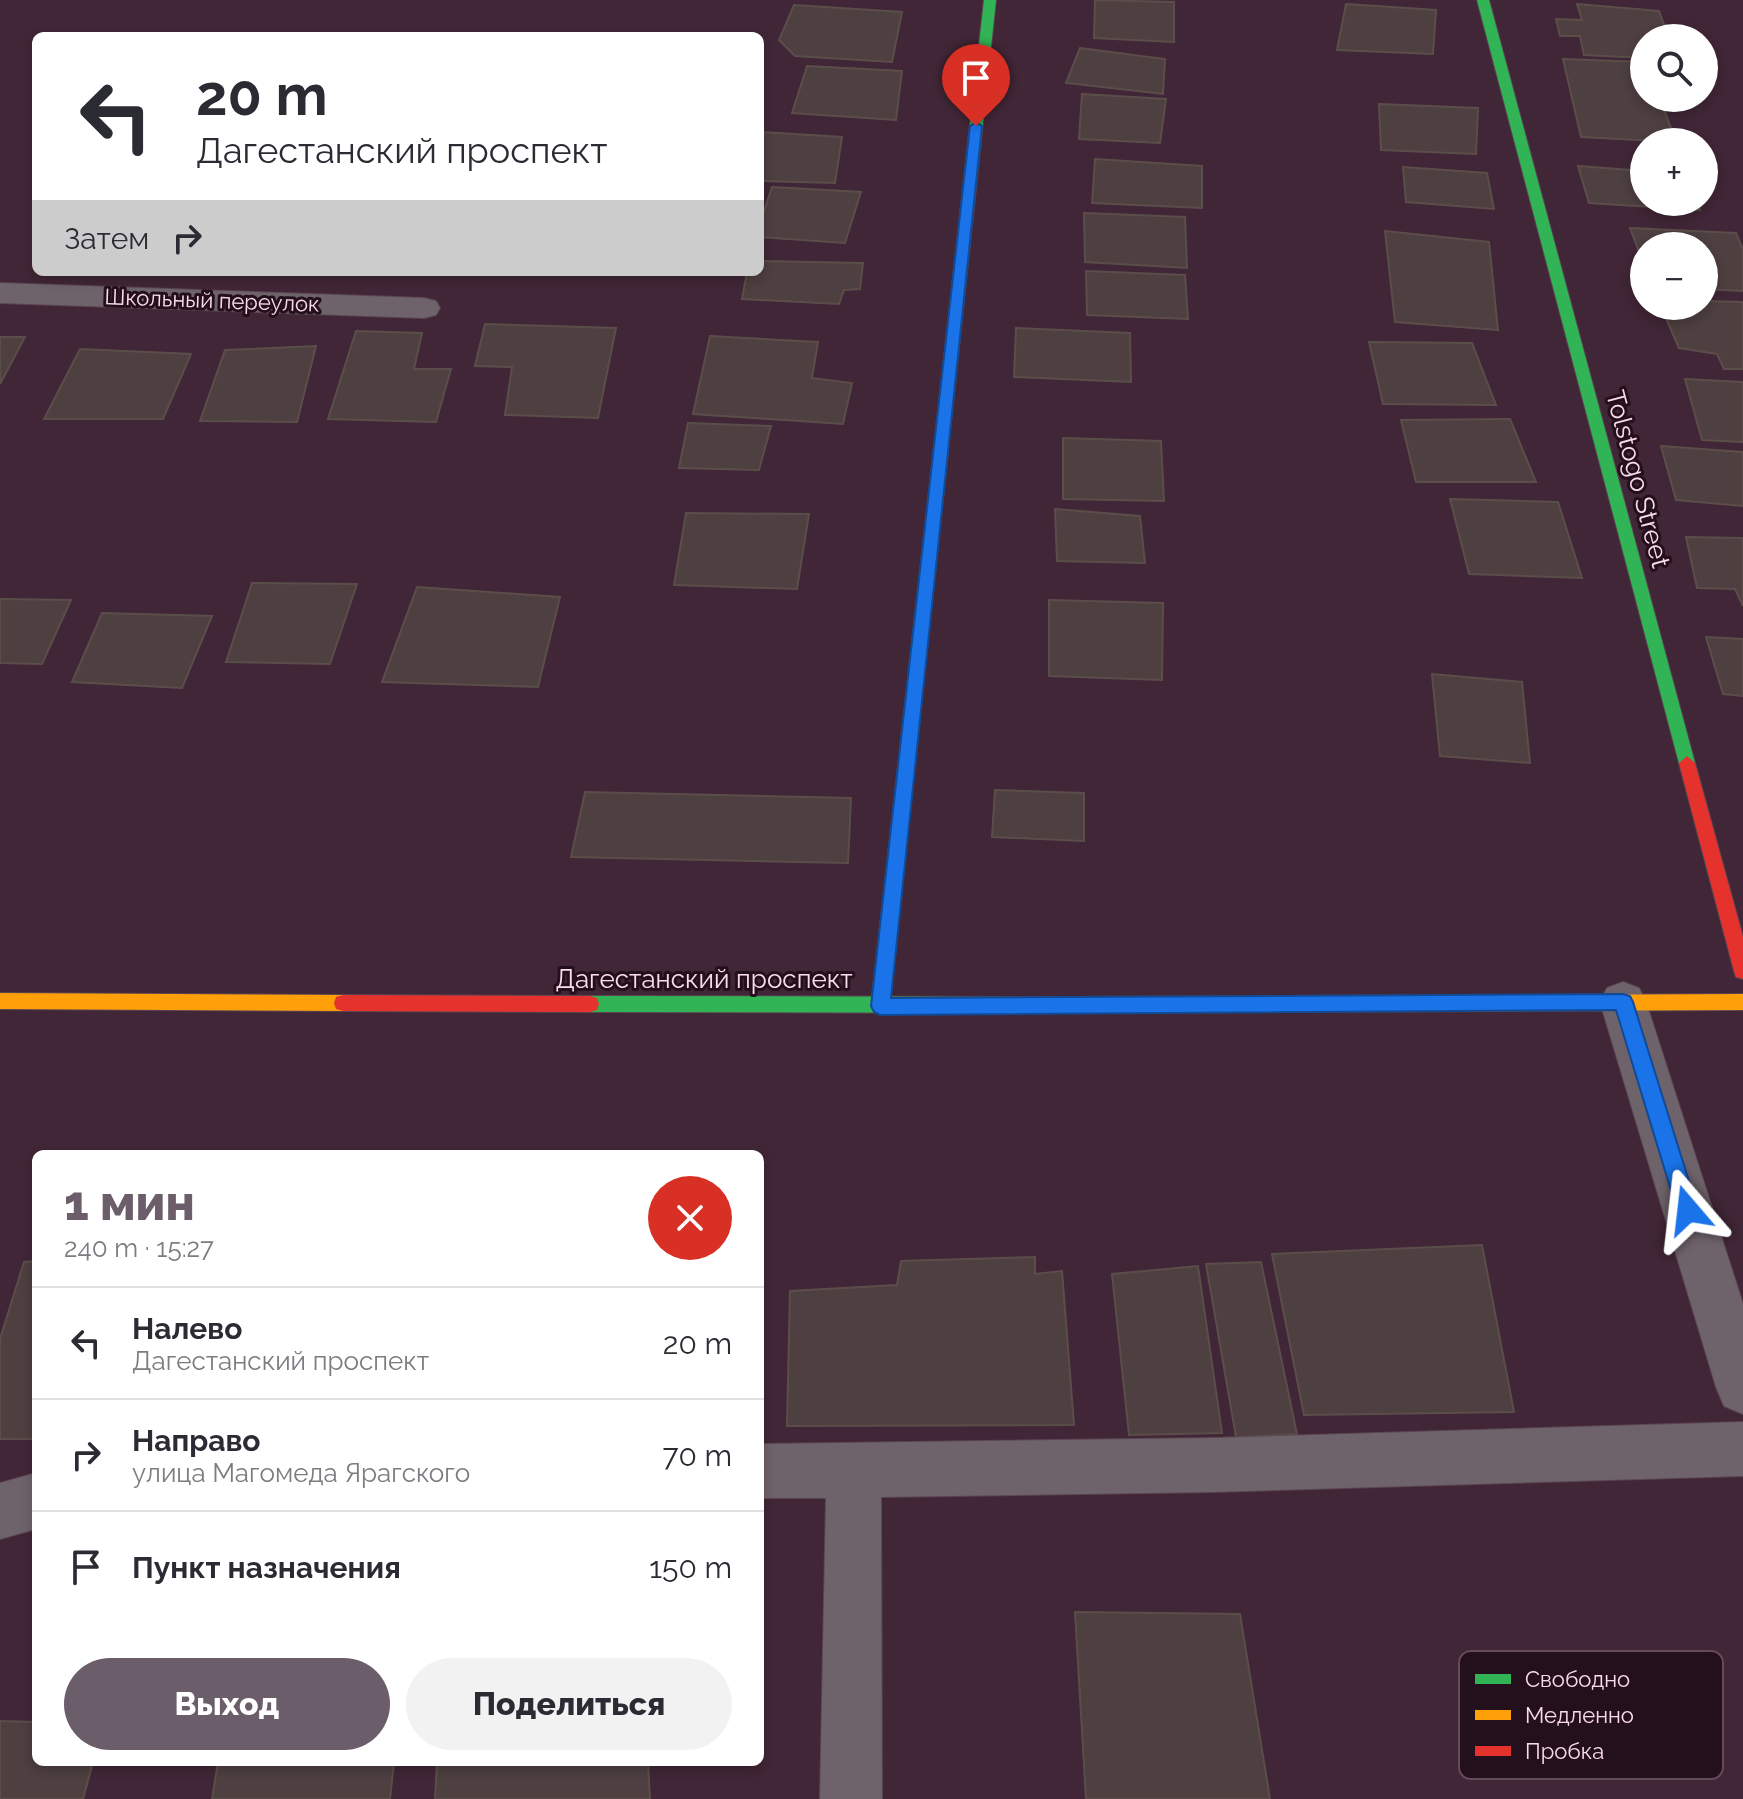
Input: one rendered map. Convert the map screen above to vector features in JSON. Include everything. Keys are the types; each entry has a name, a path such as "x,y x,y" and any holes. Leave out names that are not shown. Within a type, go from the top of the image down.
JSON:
{"main road":[{"path":"880,1006 990,0"},
{"name":"Tolstogo Street","path":"1483,0 1743,971"},
{"name":"Дагестанский проспект","path":"0,1001 880,1006 1743,1002"}],"street":[{"name":"Школьный переулок","path":"0,293 424,308"},
{"path":"1623,1002 1743,1387"},
{"path":"764,1471 1213,1465 1743,1449"},
{"path":"851,1799 854,1470"},
{"path":"0,1511 32,1502"}],"building":[{"path":"1095,0 1174,2 1174,42 1094,38"},
{"path":"1346,4 1436,10 1433,54 1337,50"},
{"path":"1577,4 1659,11 1664,24 1630,24 1630,57 1584,55 1580,36 1560,36 1556,19 1582,20"},
{"path":"794,5 902,12 892,62 795,56 779,40"},
{"path":"1080,48 1165,59 1163,94 1066,83"},
{"path":"1563,59 1630,61 1630,112 1665,112 1671,128 1630,128 1630,140 1581,137"},
{"path":"807,66 902,71 896,120 792,113"},
{"path":"1082,94 1166,99 1160,143 1079,139"},
{"path":"1379,104 1478,108 1476,154 1381,150"},
{"path":"764,132 842,137 835,183 764,181"},
{"path":"1095,159 1202,166 1202,208 1092,203"},
{"path":"1578,166 1630,170 1630,206 1589,203"},
{"path":"1403,167 1487,173 1494,209 1406,202"},
{"path":"772,187 861,192 845,243 764,237 764,211"},
{"path":"1084,213 1185,217 1187,268 1085,262"},
{"path":"1630,228 1715,232 1632,232"},
{"path":"1385,231 1489,242 1498,330 1395,322"},
{"path":"1718,232 1736,233 1743,250 1743,291 1718,290"},
{"path":"764,261 863,263 860,289 844,290 839,304 742,299 746,276 764,276"},
{"path":"1086,271 1185,275 1188,319 1087,315"},
{"path":"1718,301 1743,302 1743,369 1724,369 1717,354 1679,348 1667,320 1718,320"},
{"path":"485,324 616,328 598,418 505,415 512,367 475,366"},
{"path":"1016,328 1130,333 1131,382 1014,377"},
{"path":"356,331 422,333 414,369 451,369 436,422 328,419"},
{"path":"710,336 818,342 812,378 852,383 843,424 693,414"},
{"path":"0,337 25,337 0,384"},
{"path":"1369,342 1472,343 1496,405 1383,404"},
{"path":"316,346 297,422 200,421 225,350"},
{"path":"80,349 191,354 163,419 44,419"},
{"path":"1685,379 1743,382 1743,442 1702,440"},
{"path":"1510,419 1536,482 1416,482 1401,420"},
{"path":"688,423 771,426 759,470 679,468"},
{"path":"1063,438 1161,441 1164,501 1063,499"},
{"path":"1661,446 1743,452 1743,506 1676,500"},
{"path":"1450,499 1558,502 1582,578 1469,574"},
{"path":"1055,509 1140,516 1145,563 1057,561"},
{"path":"686,513 809,514 797,589 674,585"},
{"path":"1686,537 1743,538 1743,606 1735,589 1697,588"},
{"path":"252,583 357,584 330,664 226,662"},
{"path":"417,587 560,597 538,687 382,682"},
{"path":"0,599 71,600 42,664 0,663"},
{"path":"1049,600 1163,603 1162,680 1049,676"},
{"path":"102,613 212,616 182,688 72,682"},
{"path":"1706,637 1743,639 1743,696 1723,694"},
{"path":"1432,674 1522,682 1530,763 1440,756"},
{"path":"995,790 1084,793 1084,841 992,837"},
{"path":"585,792 851,798 848,863 571,857"},
{"path":"1482,1245 1514,1412 1304,1415 1272,1254"},
{"path":"1035,1257 1035,1274 1062,1271 1074,1425 787,1426 790,1291 897,1285 901,1261"},
{"path":"32,1261 32,1439 0,1439 0,1339 24,1262"},
{"path":"1261,1262 1297,1434 1236,1437 1206,1264"},
{"path":"1198,1266 1222,1433 1129,1435 1112,1274"},
{"path":"1075,1612 1240,1614 1270,1799 1086,1799"},
{"path":"0,1721 32,1722 32,1766 92,1766 83,1799 0,1799"},
{"path":"217,1766 394,1766 390,1799 212,1799"},
{"path":"437,1766 648,1766 650,1799 435,1799"}],"traffic: fast":[{"path":"946,403 990,0"},
{"path":"1483,0 1687,763"},
{"path":"590,1004 1071,1005"}],"traffic: slow":[{"path":"880,1006 946,403"},
{"path":"0,1001 343,1003"},
{"path":"1071,1005 1743,1002"}],"traffic: jam":[{"path":"1687,763 1743,971"},
{"path":"343,1003 590,1004"}],"route":[{"path":"976,126 880,1006 1623,1002 1688,1210"}]}
